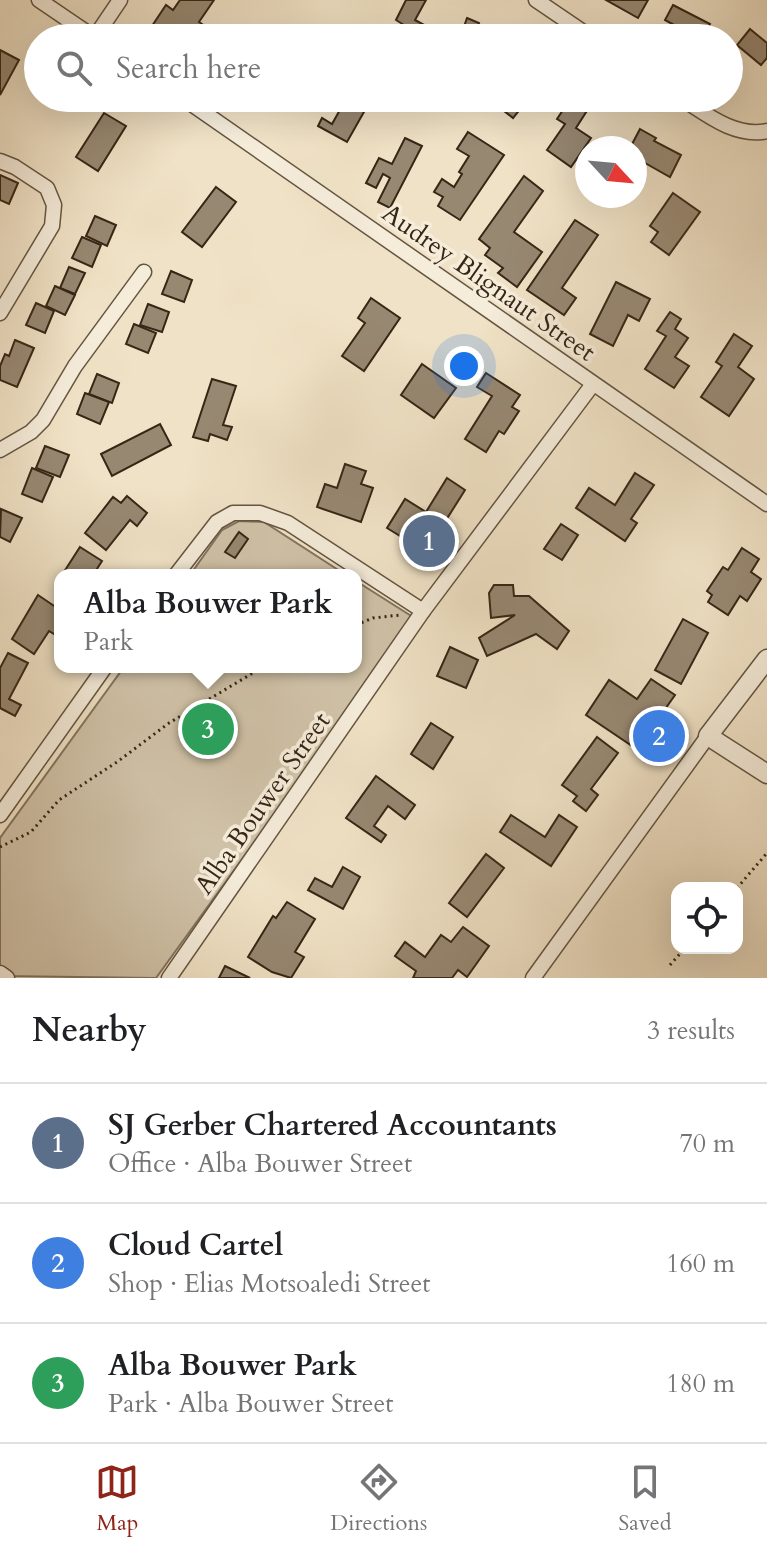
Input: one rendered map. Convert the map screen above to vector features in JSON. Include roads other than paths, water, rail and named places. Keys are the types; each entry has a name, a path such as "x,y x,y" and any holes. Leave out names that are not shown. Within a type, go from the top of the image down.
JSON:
{"street":[{"path":"39,0 74,24"},
{"path":"104,24 120,0"},
{"path":"536,0 571,24"},
{"name":"Audrey Blignaut Street","path":"203,112 767,504"},
{"path":"706,112 739,130 767,131"},
{"path":"0,161 47,188 54,205 52,226 0,313"},
{"path":"0,450 31,432 43,420 75,366 144,272"},
{"name":"Alba Bouwer Street","path":"169,978 423,611 593,384"},
{"path":"181,569 217,522 233,513 260,513 288,523 359,569"},
{"path":"362,571 423,611"},
{"path":"533,978 767,659"},
{"path":"0,815 101,673"},
{"path":"708,736 767,774"},
{"path":"0,973 7,978"}],"place":[{"name":"SJ Gerber Chartered Accountants","path":"429,541"},
{"name":"Alba Bouwer Park","path":"208,729"},
{"name":"Cloud Cartel","path":"659,736"}]}
